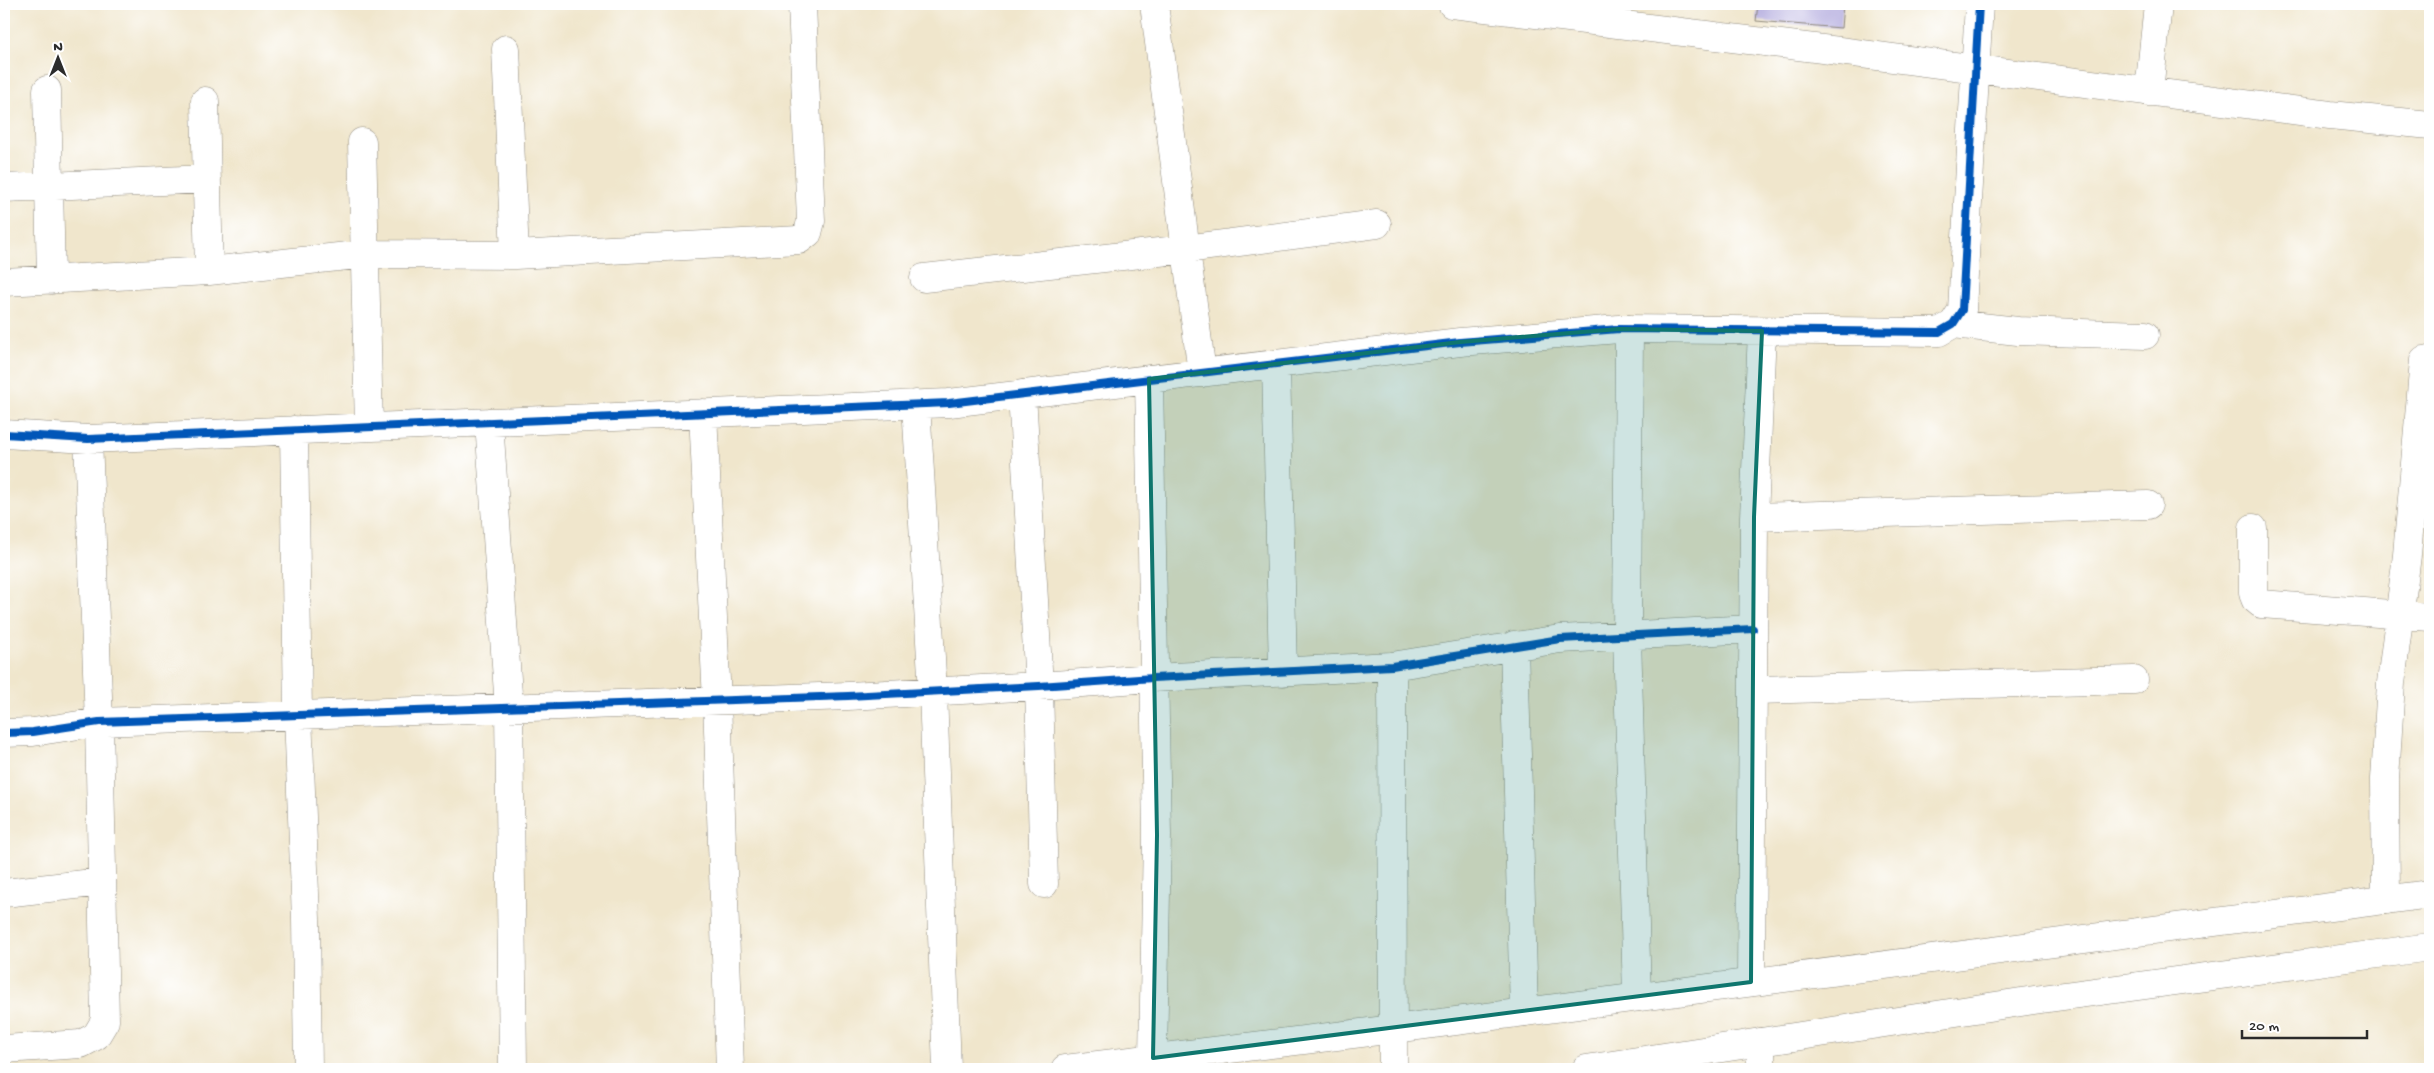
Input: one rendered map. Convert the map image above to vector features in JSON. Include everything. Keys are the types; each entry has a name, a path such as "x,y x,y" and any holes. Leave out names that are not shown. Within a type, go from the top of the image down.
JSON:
{"street":[{"path":"4,282 209,272 366,254 516,255 799,240 808,233 810,222 802,4"},
{"path":"1154,4 1202,373"},
{"path":"1452,4 1623,14 1975,69 2330,115 2430,125"},
{"path":"4,434 88,439 916,404 1022,394 1460,342 1629,329 1939,332 1953,324 1962,310 1979,4"},
{"path":"2149,92 2158,4"},
{"path":"506,49 516,255"},
{"path":"47,90 51,280"},
{"path":"205,101 209,272"},
{"path":"362,142 369,427"},
{"path":"4,188 207,179"},
{"path":"924,278 1186,249 1377,224"},
{"path":"1953,324 2018,331 2145,335"},
{"path":"1629,329 1628,636 1637,997"},
{"path":"1751,982 1752,629 1754,517 1762,330"},
{"path":"2386,900 2385,779 2391,682 2407,556 2424,360"},
{"path":"1276,364 1284,672"},
{"path":"1149,379 1157,928 1153,1058"},
{"path":"1022,394 1038,686 1044,884"},
{"path":"916,404 933,692 947,1069"},
{"path":"703,413 717,701 730,1069"},
{"path":"489,422 509,708 513,1069"},
{"path":"294,430 298,715 306,919 308,1069"},
{"path":"4,1049 81,1044 96,1036 105,1021 98,722 88,439"},
{"path":"1754,517 2148,505"},
{"path":"2254,528 2253,592 2255,598 2261,604 2430,617"},
{"path":"4,733 33,732 98,722 933,692 1153,678 1392,666 1514,645 1560,640 1752,629"},
{"path":"1514,645 1524,1012"},
{"path":"1392,666 1393,1069"},
{"path":"1752,690 2134,680"},
{"path":"4,893 102,882"},
{"path":"1065,1069 1394,1029 2430,894"},
{"path":"1586,1069 2034,1000 2430,947"},
{"path":"1761,1042 1761,1069"}],"highlighted area":[{"path":"1619,329 1762,331 1754,517 1751,982 1153,1058 1157,835 1149,379 1460,342"}],"building":[{"path":"1758,4 1843,4 1841,28 1756,21"}],"cycle path":[{"path":"4,434 88,439 949,403 1460,342 1619,329 1939,332 1953,324 1962,310 1979,4"},
{"path":"4,733 33,732 99,722 848,696 1392,666 1560,639 1753,629"}]}
